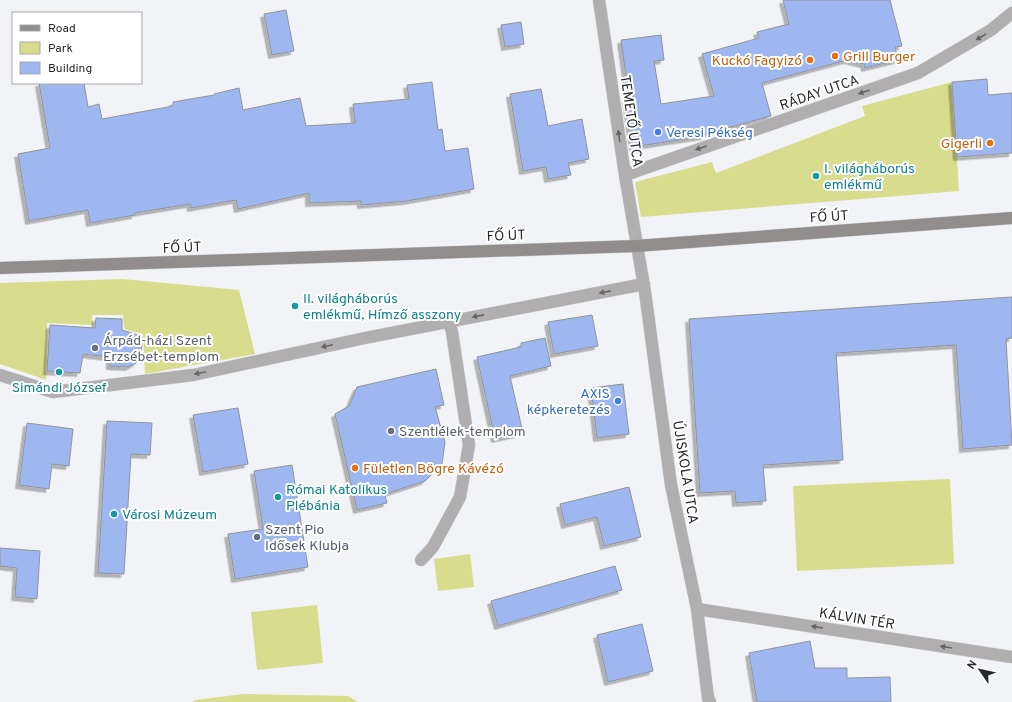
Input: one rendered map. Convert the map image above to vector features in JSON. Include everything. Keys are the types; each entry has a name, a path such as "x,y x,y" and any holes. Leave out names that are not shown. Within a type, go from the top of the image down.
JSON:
{"main road":[{"name":"FŐ ÚT","path":"0,268 636,246 1012,218"}],"street":[{"name":"TEMETŐ UTCA","path":"599,0 636,246"},
{"name":"RÁDAY UTCA","path":"625,175 918,73 991,30 1012,14"},
{"name":"ÚJISKOLA UTCA","path":"636,246 644,284 671,485 697,609 708,698 710,702"},
{"path":"0,375 53,392 193,375 449,322 644,284"},
{"path":"421,560 433,547 460,497 469,445 452,332 449,322"},
{"name":"KÁLVIN TÉR","path":"697,609 1012,657"}],"green space":[{"path":"952,82 959,191 641,217 635,182 712,162 716,173 865,116 862,106"},
{"path":"123,279 239,290 255,354 145,374 143,334 124,329 123,315 92,315 93,325 47,323 46,380 0,364 0,283"},
{"path":"950,479 954,564 797,571 793,486"},
{"path":"470,554 474,587 438,591 434,559"},
{"path":"317,605 323,663 257,670 251,612"},
{"path":"243,694 348,696 358,702 192,702 196,700"}],"building":[{"path":"783,0 890,0 902,46 895,47 898,60 865,68 864,64 847,60 762,83 771,116 705,134 705,136 633,147 626,99 629,98 621,40 661,35 664,60 654,61 661,104 714,96 702,54 759,38 757,32 789,24"},
{"path":"286,10 294,51 272,55 264,14"},
{"path":"521,22 524,44 505,47 501,25"},
{"path":"987,79 988,95 1012,93 1012,153 957,157 952,82"},
{"path":"432,82 438,130 442,129 445,151 468,148 474,189 407,201 361,205 361,201 309,203 309,193 238,209 236,200 191,208 190,204 135,213 135,215 90,223 88,210 29,221 18,154 50,148 39,84 84,84 88,107 99,104 102,119 173,106 173,102 214,95 239,88 243,110 300,98 306,126 355,123 353,104 409,99 407,85"},
{"path":"541,89 548,126 582,119 589,159 568,163 571,175 548,179 546,167 523,171 510,94"},
{"path":"1012,297 1012,338 1006,339 1012,445 963,449 956,345 836,353 843,460 763,465 766,501 736,503 735,491 700,493 689,319"},
{"path":"592,315 598,346 554,354 548,322"},
{"name":"Árpád-házi Szent Erzsébet-templom","path":"96,318 122,319 122,330 141,336 141,352 136,363 129,367 110,366 110,357 83,354 80,373 47,371 50,325 95,328"},
{"path":"545,338 551,366 510,376 523,433 495,439 477,357 521,347 521,343"},
{"name":"Szentlélek-templom","path":"436,369 444,405 435,407 445,442 442,464 425,481 385,494 387,503 357,510 335,414 349,406 357,387"},
{"path":"623,384 629,434 597,438 591,388"},
{"path":"238,408 248,464 203,472 193,415"},
{"name":"Városi Múzeum","path":"107,421 152,423 150,455 131,454 124,574 98,573"},
{"path":"27,423 73,429 69,466 52,464 49,489 19,485"},
{"path":"292,465 308,567 235,579 228,534 263,529 254,471"},
{"path":"629,487 641,537 604,546 597,517 565,525 560,504"},
{"path":"0,548 40,551 37,599 15,597 17,568 0,566"},
{"path":"615,566 622,590 498,626 491,601"},
{"path":"642,624 653,671 608,682 597,635"},
{"path":"810,641 815,668 847,668 847,678 890,677 891,702 757,702 749,653"}],"place":[{"name":"Grill Burger","path":"835,56"},
{"name":"Kuckó Fagyizó","path":"810,60"},
{"name":"Veresi Pékség","path":"658,132"},
{"name":"Gigerli","path":"990,143"},
{"name":"I. világháborús emlékmű","path":"816,176"},
{"name":"II. világháborús emlékmű, Hímző asszony","path":"295,306"},
{"name":"Árpád-házi Szent Erzsébet-templom","path":"95,348"},
{"name":"Simándi József","path":"59,372"},
{"name":"AXIS képkeretezés","path":"618,401"},
{"name":"Szentlélek-templom","path":"391,431"},
{"name":"Fületlen Bögre Kávézó","path":"355,468"},
{"name":"Római Katolikus Plébánia","path":"278,497"},
{"name":"Városi Múzeum","path":"114,514"},
{"name":"Szent Pio Idősek Klubja","path":"257,537"}]}
